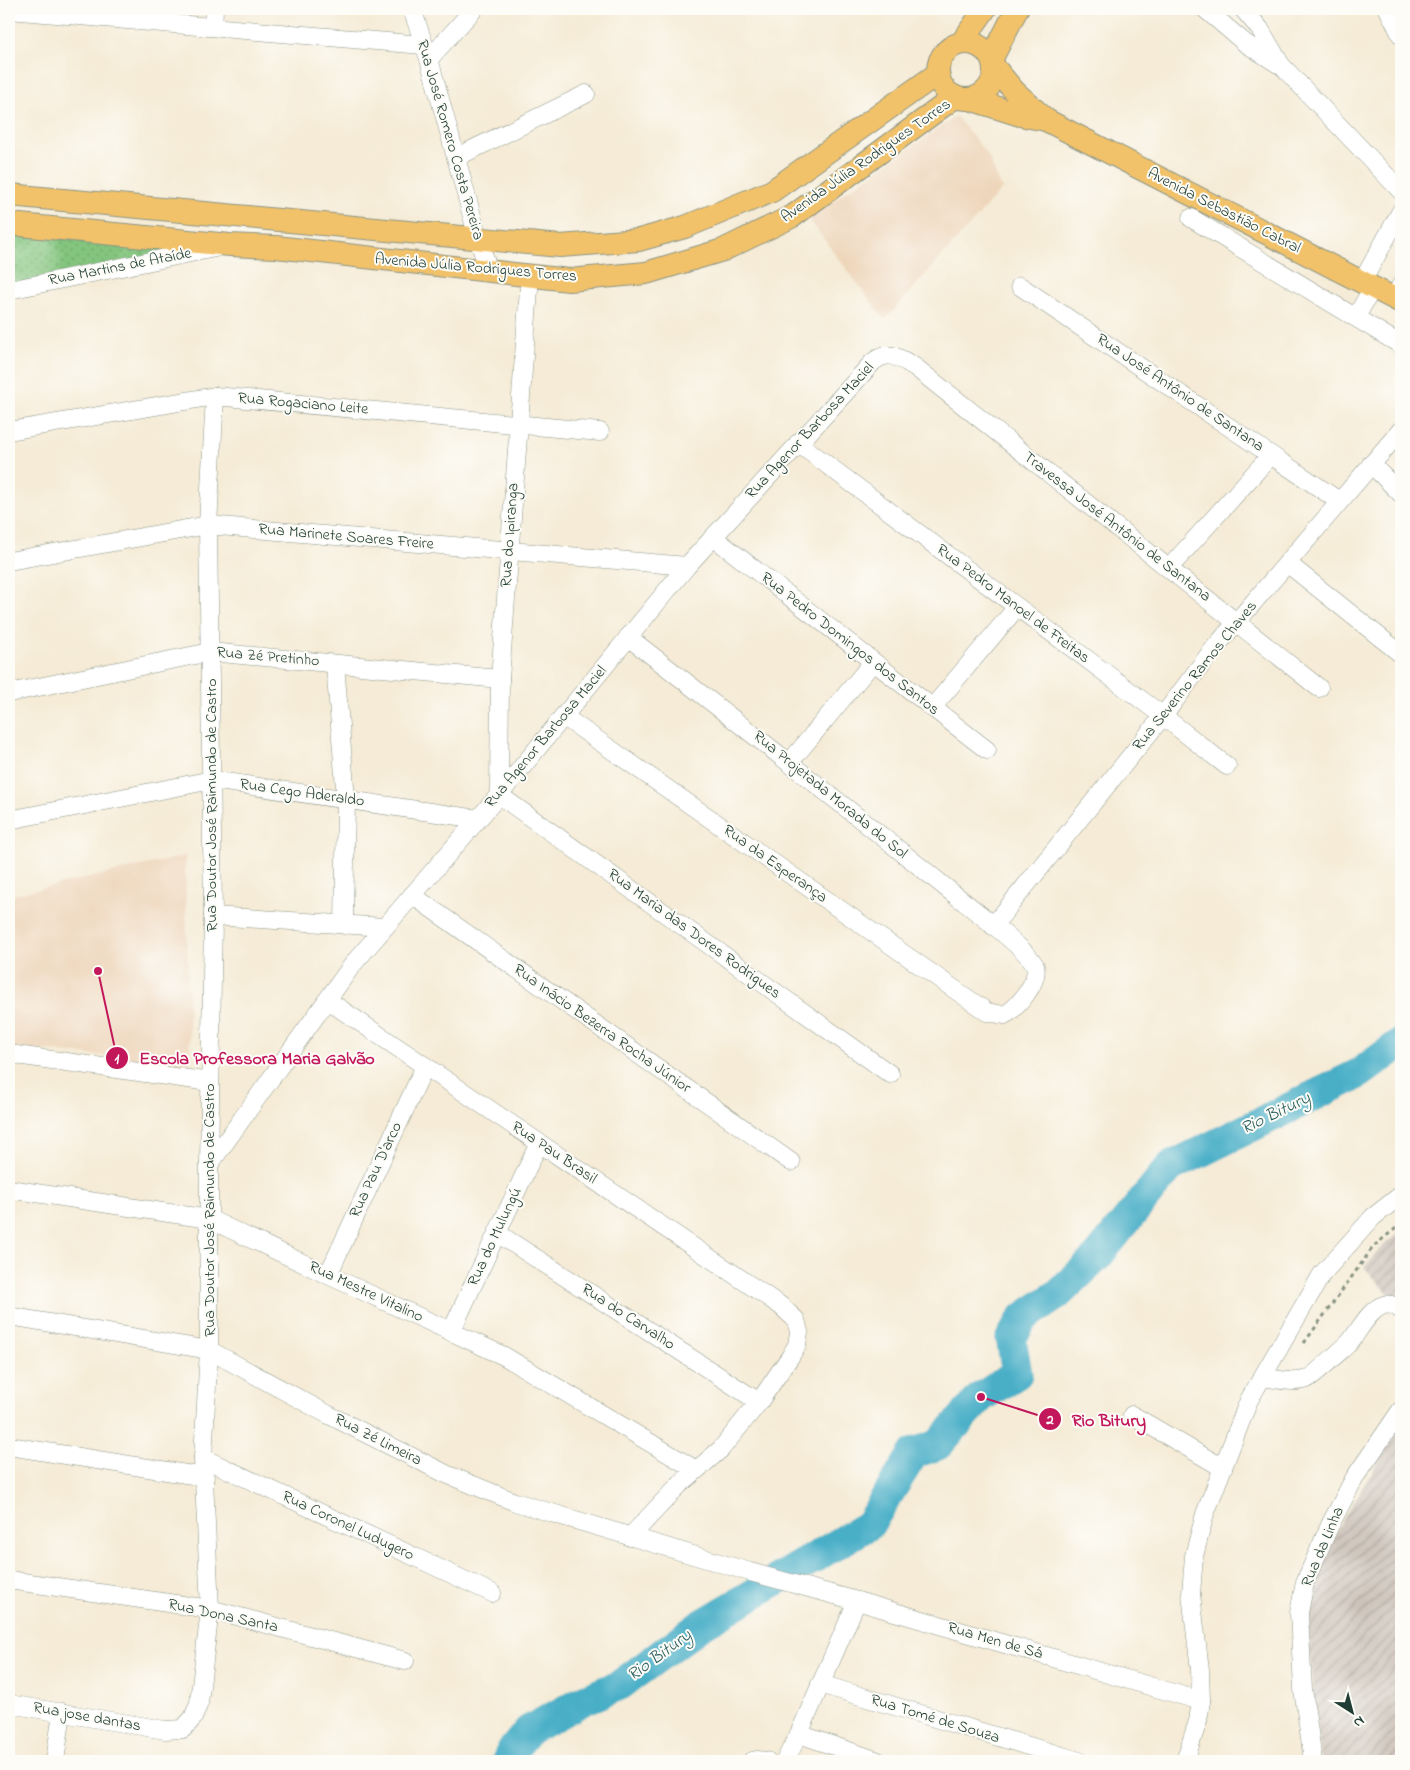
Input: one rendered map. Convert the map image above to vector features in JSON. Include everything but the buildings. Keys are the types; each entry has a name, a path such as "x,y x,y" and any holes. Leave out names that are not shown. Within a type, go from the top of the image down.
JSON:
{"main road":[{"path":"962,42 985,9"},
{"path":"993,62 1017,9"},
{"path":"962,42 980,46 987,51 993,62 994,76 986,91 978,96 962,98 943,88 937,74 941,57 946,50 962,42"},
{"name":"Avenida Sebastião Cabral","path":"993,62 1015,92 1046,120"},
{"name":"Avenida Júlia Rodrigues Torres","path":"9,195 560,246 639,240 685,227 772,191 937,74"},
{"name":"Avenida Sebastião Cabral","path":"962,98 1046,120 1367,285 1399,295"},
{"name":"Avenida Júlia Rodrigues Torres","path":"9,224 276,248 569,280 646,273 723,250 790,218 962,98"},
{"path":"772,191 790,218"},
{"path":"276,248 280,220"},
{"path":"560,246 561,279"}],"street":[{"path":"213,27 214,9"},
{"name":"Rua José Romero Costa Pereira","path":"412,9 489,271"},
{"path":"9,10 213,27 426,52 474,9"},
{"path":"1205,9 1245,44 1281,65"},
{"path":"1243,9 1260,29 1281,65 1401,191"},
{"path":"1388,9 1401,35"},
{"path":"457,157 586,94"},
{"path":"1356,317 1367,285 1401,211"},
{"path":"1191,218 1401,345"},
{"name":"Rua Martins de Ataíde","path":"9,290 230,245"},
{"name":"Rua do Ipiranga","path":"498,795 500,679 530,275"},
{"name":"Rua José Antônio de Santana","path":"1020,286 1339,501"},
{"name":"Rua Agenor Barbosa Maciel","path":"209,1165 353,964 478,819 687,566 798,443 881,355 889,355 915,367"},
{"name":"Travessa José Antônio de Santana","path":"915,367 1319,688"},
{"name":"Rua Rogaciano Leite","path":"9,431 215,396 600,432"},
{"name":"Rua Doutor José Raimundo de Castro","path":"165,1730 183,1729 194,1718 199,1703 210,1610 203,1458 209,1350 209,1165 213,916 208,525 215,396"},
{"name":"Rua Severino Ramos Chaves","path":"993,926 1163,716 1211,652 1401,430"},
{"name":"Rua Pedro Manoel de Freitas","path":"798,443 1227,766"},
{"path":"1169,568 1271,455"},
{"path":"1371,464 1401,494"},
{"name":"Rua Marinete Soares Freire","path":"9,562 208,525 687,566"},
{"name":"Rua Pedro Domingos dos Santos","path":"713,537 987,750"},
{"path":"1287,563 1401,654"},
{"path":"932,708 1017,607"},
{"name":"Rua Projetada Morada do Sol","path":"628,637 790,762 1028,956"},
{"name":"Rua Zé Pretinho","path":"9,693 210,652 500,679"},
{"path":"790,762 873,662"},
{"path":"335,664 346,799 344,925"},
{"name":"Rua da Esperança","path":"563,716 987,1012 1004,1015 1018,1005 1035,978 1035,966 1028,956"},
{"name":"Rua Cego Aderaldo","path":"9,820 212,780 478,819"},
{"name":"Rua Maria das Dores Rodrigues","path":"498,795 890,1074"},
{"name":"Rua Inácio Bezerra Rocha Júnior","path":"412,896 791,1162"},
{"path":"213,916 385,928"},
{"name":"Rua Pau Brasil","path":"327,1000 780,1306 796,1320 799,1332 797,1345 759,1402 721,1449 678,1486 630,1537"},
{"path":"9,1054 210,1082"},
{"name":"Rua Pau D'arco","path":"328,1275 425,1066"},
{"name":"Rua do Mulungú","path":"451,1332 539,1143"},
{"name":"Rua Mestre Vitalino","path":"9,1189 209,1219 504,1356 696,1470"},
{"path":"1185,1761 1198,1720 1201,1701 1200,1670 1191,1594 1194,1556 1205,1514 1249,1400 1322,1274 1373,1217 1401,1195"},
{"name":"Rua do Carvalho","path":"497,1233 759,1402"},
{"path":"1269,1378 1282,1381 1307,1379 1348,1344 1365,1321 1378,1308 1385,1304 1394,1305 1401,1310"},
{"name":"Rua Zé Limeira","path":"9,1316 209,1350 327,1414 455,1478 515,1502 788,1582"},
{"name":"Rua da Linha","path":"1313,1761 1303,1689 1299,1613 1306,1582 1330,1525 1355,1477 1401,1410"},
{"path":"1132,1414 1223,1468"},
{"path":"9,1446 205,1477"},
{"name":"Rua Coronel Ludugero","path":"203,1458 492,1593"},
{"name":"Rua Dona Santa","path":"9,1580 210,1610 405,1661"},
{"name":"Rua Men de Sá","path":"788,1582 1201,1701"},
{"path":"785,1761 857,1601"},
{"name":"Rua Tomé de Souza","path":"820,1684 1079,1761"},
{"name":"Rua jose dantas","path":"9,1704 165,1730"},
{"path":"55,1761 62,1712"},
{"path":"798,1734 878,1761"}],"path":[{"path":"1300,1347 1374,1246 1401,1224"}],"shaded area":[{"path":"956,116 988,156 1002,189 885,320 808,218"},
{"path":"185,856 190,1064 9,1047 9,896"},
{"path":"1401,1232 1401,1307 1364,1267 1387,1242"},
{"path":"1401,1425 1401,1761 1321,1761 1306,1622 1325,1549"}],"green space":[{"path":"9,235 178,246 181,252 9,286"}],"waterway":[{"name":"Rio Bitury","path":"507,1761 511,1752 529,1730 584,1700 620,1685 701,1625 869,1525 914,1453 938,1445 981,1397 1017,1374 1011,1338 1024,1317 1057,1295 1097,1257 1170,1167 1360,1073 1401,1043"}],"place":[{"name":"Escola Professora Maria Galvão","path":"98,971"},
{"name":"Rio Bitury","path":"981,1397"}]}
